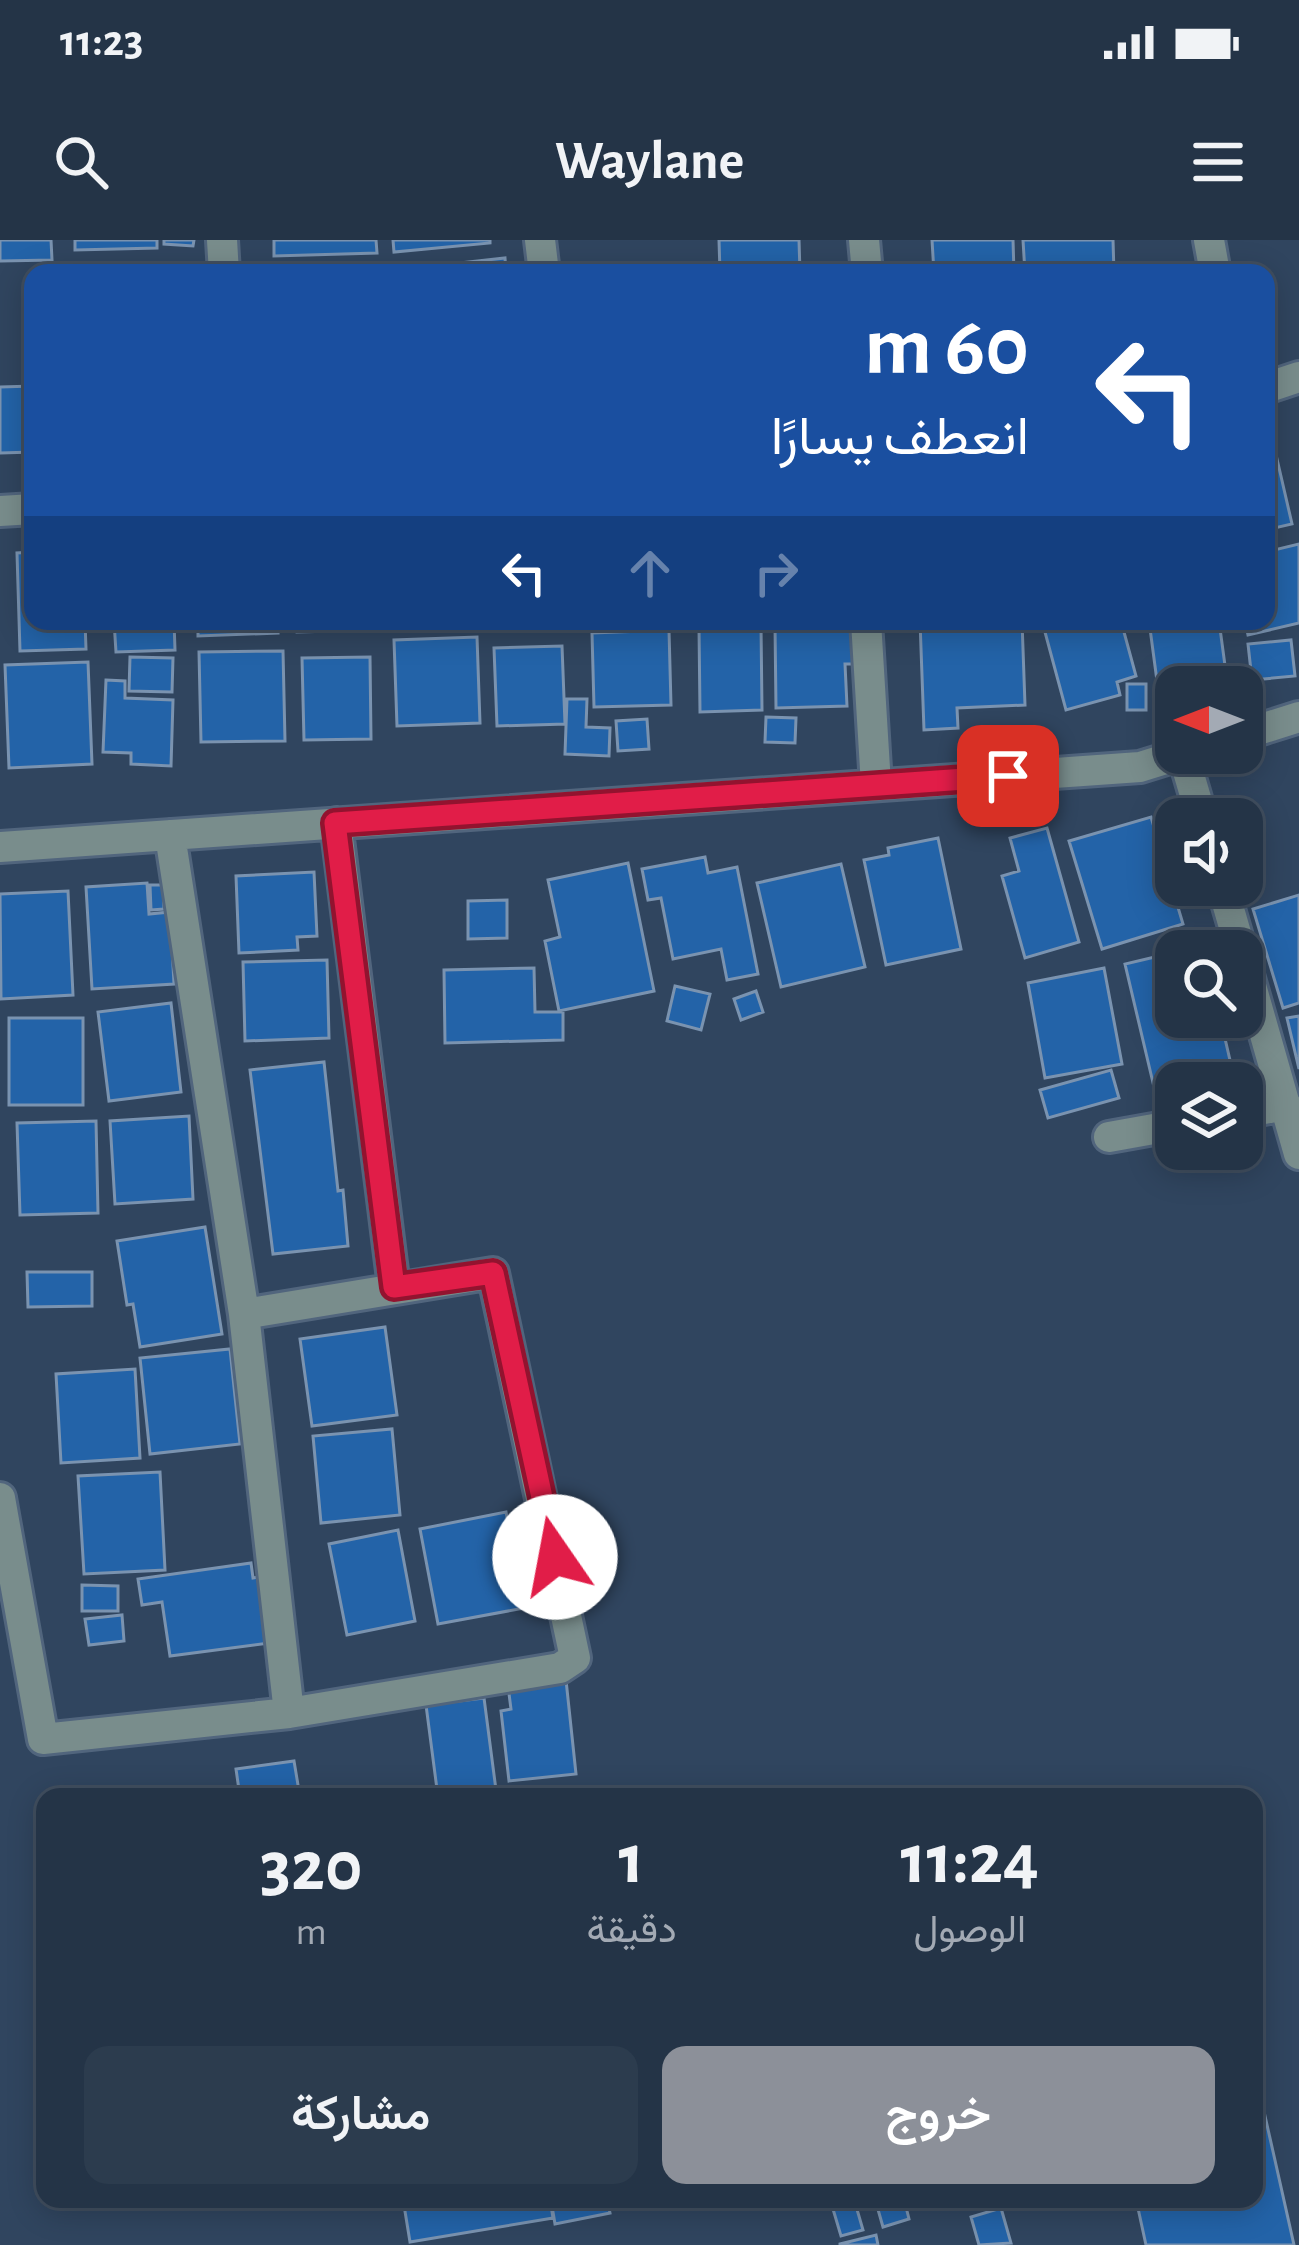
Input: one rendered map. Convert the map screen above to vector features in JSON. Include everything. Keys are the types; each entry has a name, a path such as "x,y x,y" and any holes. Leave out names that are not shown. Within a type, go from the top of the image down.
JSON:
{"street":[{"path":"867,630 876,785"},
{"path":"1263,728 1299,717"},
{"path":"0,847 1140,767 1155,762"},
{"path":"335,823 394,1287"},
{"path":"170,835 244,1314 289,1713"},
{"path":"1263,1025 1299,1154"},
{"path":"1263,1109 1286,1105"},
{"path":"1109,1137 1155,1129"},
{"path":"0,1498 5,1565 43,1739 289,1713 560,1668 575,1658 491,1271 244,1314"}],"building":[{"path":"0,240 51,240 52,260 0,261"},
{"path":"75,240 157,240 157,248 75,250"},
{"path":"164,240 194,240 193,246 164,244"},
{"path":"274,240 376,240 377,253 274,256"},
{"path":"393,240 490,240 490,243 394,252"},
{"path":"719,240 799,240 800,264 720,264"},
{"path":"932,240 1013,240 1014,264 933,264"},
{"path":"1023,240 1113,240 1114,264 1024,264"},
{"path":"505,258 505,264 450,264"},
{"path":"24,386 24,452 0,453 0,387"},
{"path":"1275,450 1292,524 1275,528"},
{"path":"1299,544 1299,623 1275,629 1275,550"},
{"path":"17,553 24,553 24,630 85,630 86,649 20,651"},
{"path":"115,630 174,630 175,650 116,652"},
{"path":"198,630 278,633 198,636"},
{"path":"669,630 671,705 594,707 592,633"},
{"path":"699,630 761,630 762,710 700,712"},
{"path":"775,630 859,630 860,664 845,664 847,706 776,708"},
{"path":"920,630 1022,630 1025,705 957,708 958,728 924,730"},
{"path":"1044,630 1123,630 1136,676 1117,682 1120,695 1066,710"},
{"path":"1150,630 1220,630 1225,666 1155,666"},
{"path":"477,637 480,723 397,726 394,640"},
{"path":"1291,640 1295,676 1263,679 1263,666 1250,666 1248,644"},
{"path":"562,646 565,724 497,726 494,648"},
{"path":"283,651 285,741 201,742 199,652"},
{"path":"130,657 173,658 172,692 129,691"},
{"path":"370,657 371,739 304,740 302,658"},
{"path":"88,662 92,764 9,768 5,665"},
{"path":"106,680 125,681 125,698 173,700 171,766 131,764 131,753 103,752"},
{"path":"1127,684 1146,684 1146,710 1127,710"},
{"path":"567,699 587,699 586,727 610,728 609,756 565,754"},
{"path":"766,717 796,718 795,743 765,742"},
{"path":"647,719 649,749 618,751 616,721"},
{"path":"1151,817 1155,906 1178,906 1183,924 1102,949 1069,841"},
{"path":"1047,828 1079,942 1025,958 1002,876 1019,871 1010,838"},
{"path":"938,838 961,949 886,965 864,860 889,855 888,848"},
{"path":"705,857 708,873 737,867 758,974 727,980 721,949 673,959 661,898 648,900 642,869"},
{"path":"628,863 654,991 559,1011 545,941 560,937 548,880"},
{"path":"841,864 865,967 781,987 757,883"},
{"path":"314,872 317,936 297,937 298,950 239,953 236,876"},
{"path":"147,883 149,914 170,912 174,984 92,989 86,887"},
{"path":"150,885 163,885 164,909 151,910"},
{"path":"68,891 73,995 1,999 0,894"},
{"path":"1299,895 1299,1003 1283,1008 1253,909"},
{"path":"507,900 507,938 468,939 468,901"},
{"path":"1155,957 1155,1038 1225,1038 1230,1062 1155,1062 1154,1087 1125,964"},
{"path":"327,960 329,1038 245,1041 243,962"},
{"path":"534,968 535,1012 563,1012 563,1040 445,1043 444,970"},
{"path":"1104,968 1122,1064 1045,1078 1028,983"},
{"path":"675,986 710,994 701,1030 667,1021"},
{"path":"756,991 763,1012 741,1020 734,999"},
{"path":"171,1003 181,1092 109,1101 98,1012"},
{"path":"1299,1016 1299,1069 1287,1018"},
{"path":"9,1018 83,1018 83,1105 9,1105"},
{"path":"324,1062 348,1246 273,1254 250,1070"},
{"path":"1111,1070 1119,1098 1048,1118 1040,1090"},
{"path":"189,1116 193,1199 115,1204 110,1121"},
{"path":"96,1121 98,1213 20,1215 17,1123"},
{"path":"205,1227 222,1334 140,1347 133,1304 127,1305 117,1241"},
{"path":"27,1272 92,1272 92,1306 28,1307"},
{"path":"385,1327 397,1415 312,1426 300,1339"},
{"path":"230,1349 240,1444 150,1454 140,1358"},
{"path":"135,1369 140,1458 61,1463 56,1374"},
{"path":"392,1429 400,1515 321,1523 313,1436"},
{"path":"160,1472 165,1570 84,1574 78,1476"},
{"path":"506,1512 524,1608 438,1624 420,1529"},
{"path":"398,1530 415,1621 347,1635 329,1544"},
{"path":"251,1563 253,1578 267,1576 277,1642 170,1656 162,1602 142,1605 138,1579"},
{"path":"82,1585 118,1586 118,1611 82,1611"},
{"path":"122,1615 124,1641 89,1645 85,1619"},
{"path":"566,1680 576,1774 509,1781 501,1711 511,1709 508,1686"},
{"path":"484,1698 496,1788 437,1788 426,1705"},
{"path":"294,1761 298,1788 239,1788 236,1769"},
{"path":"1263,2107 1294,2245 1146,2245 1138,2208 1263,2208"},
{"path":"404,2208 551,2208 553,2218 410,2242"},
{"path":"552,2208 609,2208 610,2213 555,2224"},
{"path":"833,2208 857,2208 863,2230 841,2236"},
{"path":"878,2208 906,2208 909,2219 883,2227"},
{"path":"1001,2208 1011,2243 979,2245 971,2217"},
{"path":"876,2235 878,2245 840,2245 840,2244"}],"route":[{"path":"555,1557 493,1273 394,1287 335,823 1008,776"}]}
